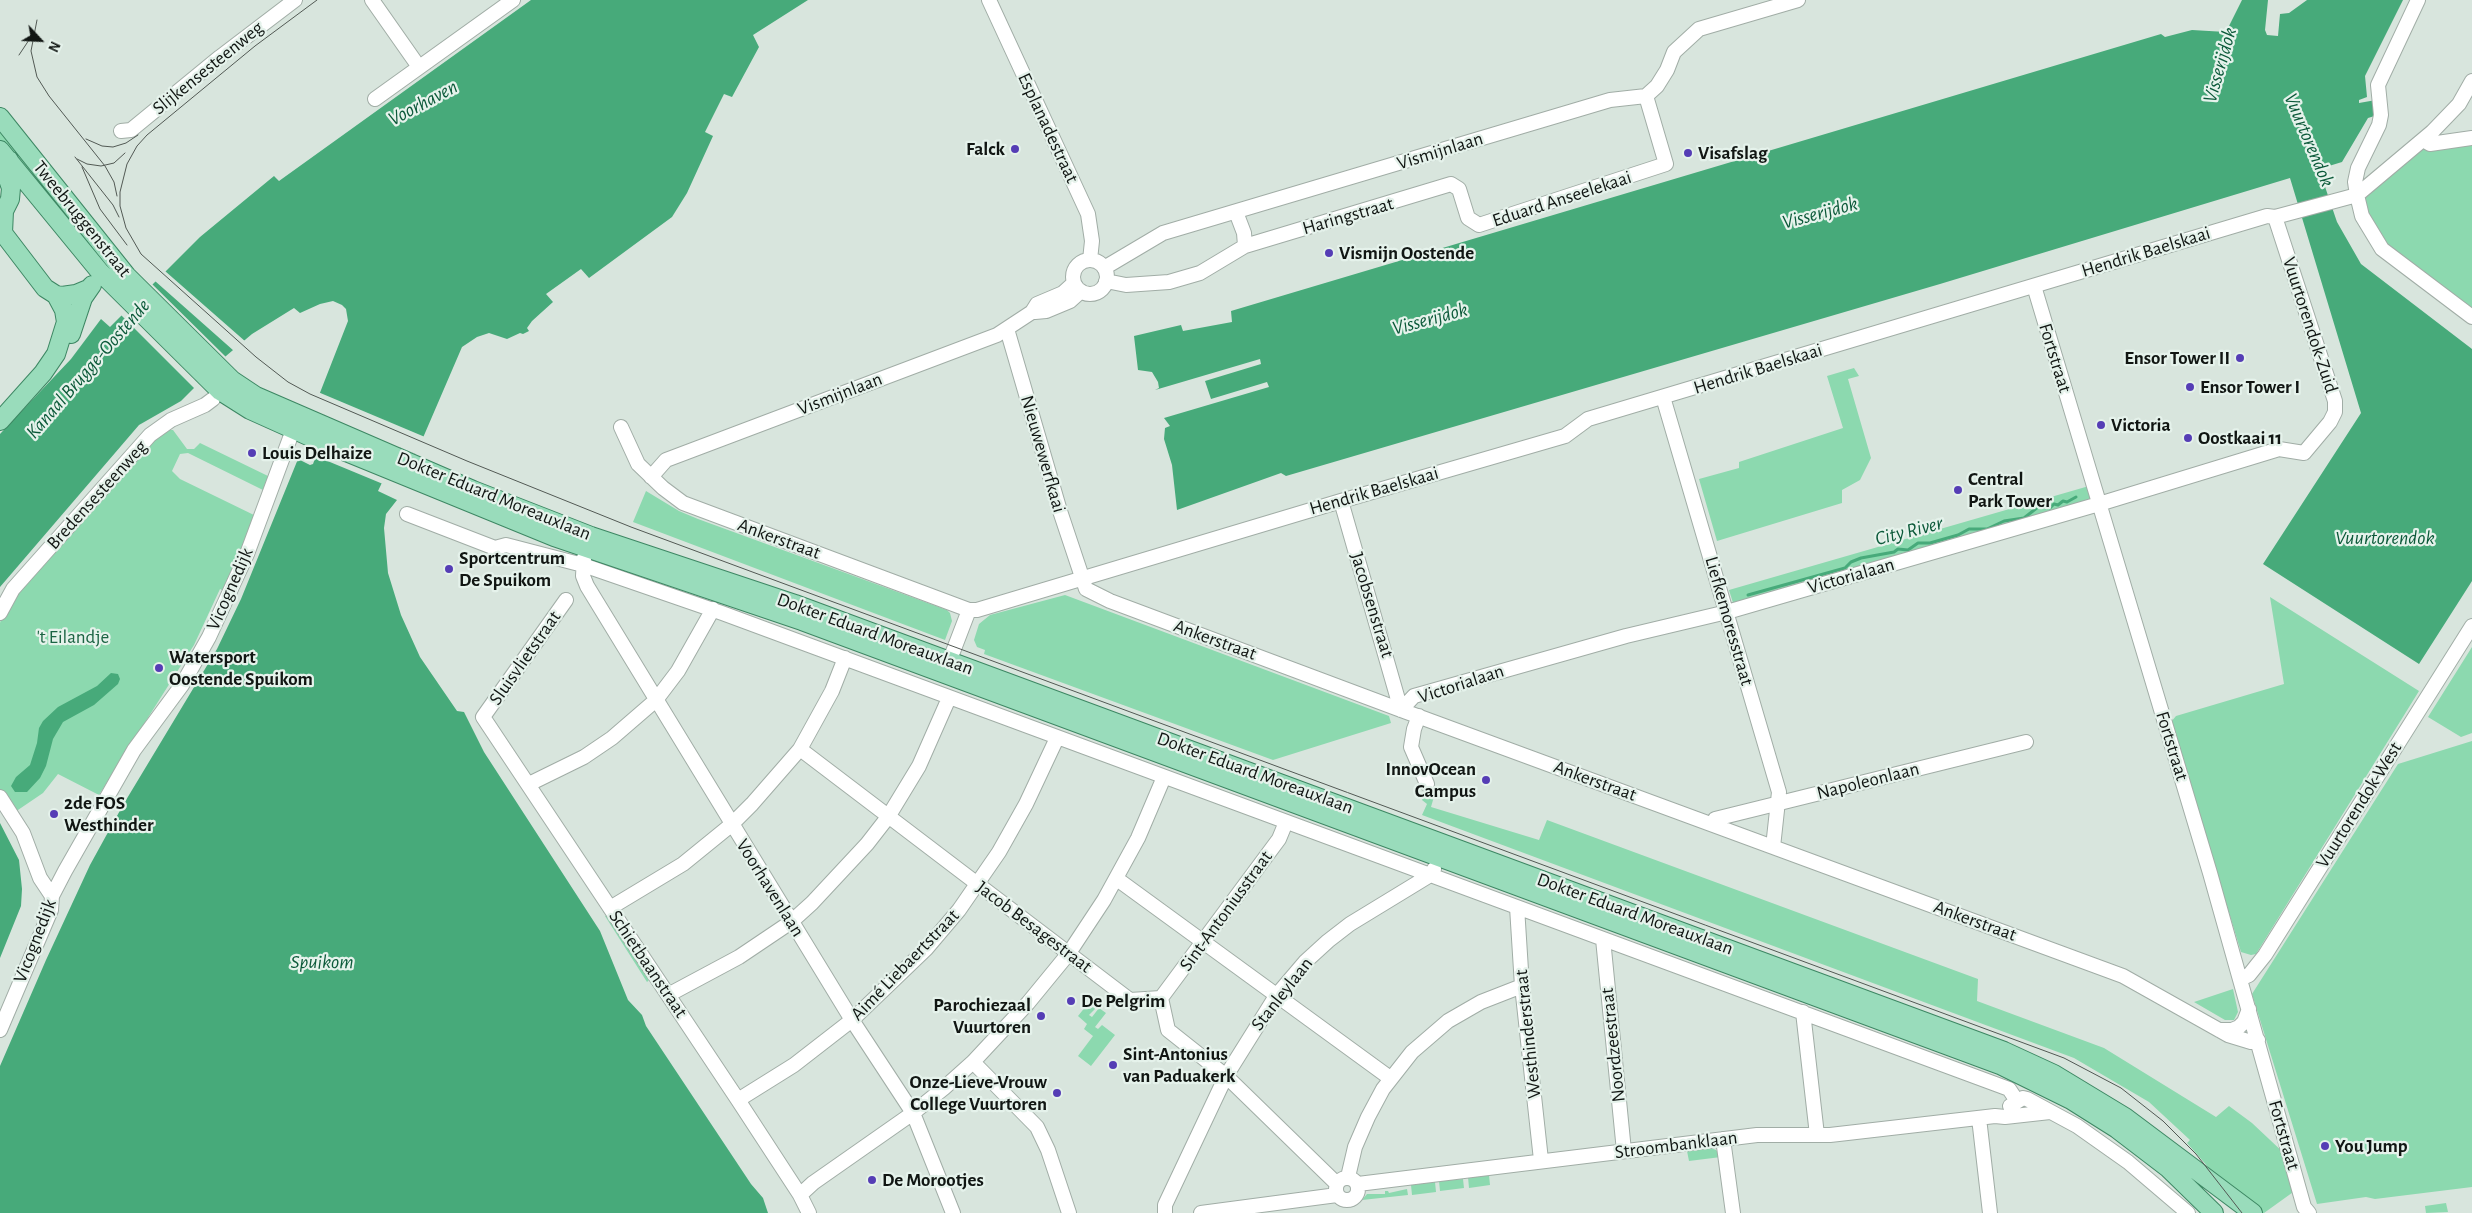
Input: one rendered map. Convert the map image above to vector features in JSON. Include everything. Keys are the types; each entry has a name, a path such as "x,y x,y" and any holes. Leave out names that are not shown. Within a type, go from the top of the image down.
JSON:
{"main road":[{"name":"Tweebruggenstraat","path":"0,117 110,255 138,298"},
{"name":"Tweebruggenstraat","path":"4,155 100,272 138,298 212,372 222,390"},
{"name":"Tweebruggenstraat","path":"4,155 5,171 11,188 10,199 2,212 2,233 39,282 56,295 69,295 88,289"},
{"path":"2,212 21,195 34,191 57,202 63,208 74,211"},
{"path":"0,421 32,386 56,354 66,346 82,298 110,255"},
{"path":"56,295 64,310 66,322 56,354"},
{"name":"Dokter Eduard Moreauxlaan","path":"222,390 250,410 293,430 322,433"},
{"name":"Dokter Eduard Moreauxlaan","path":"222,390 256,396 322,433 392,463 509,520 587,550 947,667 1434,847 1976,1040 2034,1064 2080,1089 2125,1117 2253,1213"},
{"name":"Dokter Eduard Moreauxlaan","path":"1434,847 1970,1053 2029,1078 2089,1111 2133,1140 2168,1168 2214,1213"}],"street":[{"name":"Slijkensesteenweg","path":"121,131 131,130 220,57 295,0"},
{"path":"372,0 419,67"},
{"path":"375,99 513,0"},
{"name":"Esplanadestraat","path":"989,0 1088,214 1092,241 1090,260"},
{"path":"1646,96 1657,86 1667,70 1674,52 1699,29 1798,0"},
{"path":"2418,0 2378,85 2381,115 2379,125 2358,168 2355,182 2357,195 2362,216 2382,249 2472,317"},
{"name":"Hendrik Baelskaai","path":"1081,578 1565,436 1588,419 2267,216 2275,217 2301,211 2357,195 2423,140 2459,104 2472,81"},
{"name":"Eduard Anseelekaai","path":"1451,184 1459,190 1468,218 1480,225 1666,164 1646,96"},
{"name":"Vismijnlaan","path":"1105,274 1163,233 1610,100 1646,96"},
{"path":"2423,140 2430,144 2472,138"},
{"name":"Haringstraat","path":"1245,246 1451,184"},
{"path":"1105,274 1103,287 1093,293 1077,287 1073,274 1076,267 1082,262 1090,260 1098,262 1105,274 1126,285 1184,279 1200,273 1245,246 1244,233 1236,212"},
{"name":"Vuurtorendok-Zuid","path":"2275,217 2335,402 2335,412 2330,422 2304,454"},
{"name":"Fortstraat","path":"2034,286 2249,1009 2303,1211"},
{"name":"Vismijnlaan","path":"651,478 666,460 1007,330 1032,312 1046,311 1078,296 1077,287"},
{"name":"Nieuwewerfkaai","path":"1007,330 1081,578"},
{"name":"Bredensesteenweg","path":"0,613 12,589 150,435 171,420 205,406 222,390"},
{"name":"Liefkemoresstraat","path":"1663,397 1779,792 1774,822 1773,847"},
{"name":"Ankerstraat","path":"622,427 638,464 672,496 699,509 969,610"},
{"name":"Vicognedijk","path":"0,1030 51,910 52,896 104,798 134,750 182,685 209,637 246,554 293,430"},
{"name":"Victorialaan","path":"1401,710 1414,696 1626,636 1727,612 2099,504 2279,448 2304,454"},
{"name":"Jacobsenstraat","path":"1340,501 1401,710"},
{"path":"407,514 495,548 506,545 587,550"},
{"name":"Dokter Eduard Moreauxlaan","path":"587,550 713,609 2009,1089 2017,1101 2026,1099 2084,1131 2128,1162 2188,1213"},
{"name":"Voorhavenlaan","path":"587,550 587,586 791,922 913,1113 953,1213"},
{"path":"947,667 969,610 978,610 1081,578"},
{"name":"Ankerstraat","path":"1081,578 1086,589 1110,601 2123,976 2228,1035 2252,1042 2258,1040"},
{"name":"Sluisvlietstraat","path":"483,717 566,600"},
{"path":"529,784 556,772 588,754 612,738 656,700 683,664 713,609"},
{"name":"Vuurtorendok-West","path":"2240,979 2249,975 2264,955 2472,626"},
{"path":"610,908 683,864 731,825 780,774 800,749 832,690 845,658"},
{"path":"668,995 739,957 791,922 812,903 867,844 888,817 919,766 950,698"},
{"path":"1419,716 1414,729 1412,747 1427,784"},
{"name":"Schietbaanstraat","path":"483,717 738,1100 800,1195 809,1213"},
{"name":"Aimé Liebaertstraat","path":"738,1100 794,1065 852,1020 926,949 978,885 1026,804 1057,738"},
{"name":"Napoleonlaan","path":"1713,824 1715,819 2026,742"},
{"name":"Jacob Besagestraat","path":"800,749 1130,1000 1161,998"},
{"path":"800,1195 813,1183 913,1113 973,1062 1028,1003 1069,953 1117,879 1138,838 1164,776"},
{"path":"0,797 23,833 40,878 52,896"},
{"name":"Sint-Antoniusstraat","path":"1161,998 1279,839 1286,822"},
{"path":"1432,874 1434,847"},
{"name":"Stanleylaan","path":"1403,892 1417,869 1434,847"},
{"name":"Stanleylaan","path":"1165,1213 1165,1205 1226,1076 1276,996 1305,962 1328,941 1350,924 1432,874"},
{"path":"1117,879 1390,1078"},
{"name":"Westhinderstraat","path":"1517,907 1522,986 1541,1160"},
{"name":"Noordzeestraat","path":"1603,939 1624,1151"},
{"path":"1346,1192 1355,1147 1368,1117 1390,1078 1412,1052 1448,1022 1481,1002 1522,986"},
{"path":"1161,998 1168,1030 1226,1076 1346,1192"},
{"path":"2218,1030 2232,1030 2239,1027 2244,1022 2249,1009"},
{"path":"1803,1012 1817,1136"},
{"path":"973,1062 1036,1127 1048,1150 1069,1213"},
{"name":"Stroombanklaan","path":"1995,1116 2017,1101"},
{"name":"Stroombanklaan","path":"1201,1213 1346,1192 1541,1160 1757,1135 1817,1136 1995,1116 2005,1117 2050,1112"},
{"path":"1979,1118 1990,1213"},
{"path":"1723,1139 1733,1213"}],"green space":[{"path":"0,126 45,182 35,187 0,142"},
{"path":"2472,141 2472,312 2385,245 2370,219 2364,197 2423,148"},
{"path":"1854,368 1859,376 1848,379 1871,458 1860,480 1842,490 1842,503 1717,541 1699,479 1739,468 1739,462 1843,428 1827,376"},
{"name":"'t Eilandje","path":"173,430 187,449 194,449 200,443 268,476 263,490 188,453 180,454 172,471 180,479 256,516 226,592 220,589 194,645 99,795 58,774 43,793 15,812 0,790 0,623 2,616 9,601 147,444"},
{"path":"2089,486 2094,502 1734,606 1729,590"},
{"path":"646,491 679,511 698,519 947,610 952,621 945,640 633,522"},
{"path":"1065,595 1389,716 1391,723 1273,760 984,654 985,650 977,647 974,640 979,624 990,615"},
{"path":"2270,597 2419,691 2256,954 2251,955 2241,952 2171,722 2176,716 2284,684"},
{"path":"2472,647 2472,733 2461,737 2428,717"},
{"path":"2472,741 2472,1187 2375,1199 2366,1197 2317,1204 2252,994 2398,764"},
{"path":"1426,791 1433,800 1431,807 1539,840 1547,820 1978,979 1977,1001 2104,1048 2216,1117 2229,1106 2252,1123 2286,1155 2296,1190 2264,1213 2260,1213 2223,1184 2187,1143 2190,1140 2149,1102 2074,1058 1422,815 1427,804 1422,800"},
{"path":"607,915 650,979 647,982 605,916"},
{"path":"2233,989 2238,1012 2234,1020 2225,1020 2194,1002"},
{"path":"1090,1001 1097,1007 1089,1015 1092,1017 1099,1008 1106,1013 1095,1027 1098,1029 1102,1025 1115,1035 1091,1066 1078,1056 1093,1036 1084,1029 1087,1024 1078,1016"},
{"path":"1711,1148 1716,1150 1721,1157 1689,1161 1687,1151"},
{"path":"1489,1175 1490,1185 1469,1188 1468,1177"},
{"path":"1463,1179 1464,1188 1440,1191 1439,1181"},
{"path":"1435,1182 1436,1192 1412,1195 1411,1185"},
{"path":"1407,1189 1408,1195 1362,1200 1367,1194 1385,1194 1385,1191 1389,1193"},
{"path":"2446,1203 2448,1212 2426,1213 2425,1206"}],"water":[{"name":"Spuikom","path":"531,0 808,0 753,35 759,47 732,97 724,94 705,132 713,136 687,193 672,217 589,278 581,269 546,294 553,302 532,321 527,328 529,331 507,339 489,333 477,337 462,347 416,454 399,447 378,491 397,500 386,514 384,528 388,573 401,615 420,657 457,711 464,712 484,752 600,931 628,1000 642,1015 646,1026 751,1184 763,1198 768,1213 0,1213 0,1066 90,865 123,805 217,649 241,599 298,459 310,465 313,464 330,417 314,408 348,321 346,309 333,301 320,304 300,313 294,308 252,334 226,356 181,401 139,425 0,587 0,434 71,359 101,319 110,327 200,237 274,176 279,181"},
{"path":"2242,0 2268,0 2265,30 2267,35 2278,36 2280,14 2289,13 2307,0 2403,0 2365,76 2367,97 2359,100 2359,103 2376,100 2378,115 2368,118 2342,162 2319,169 2337,222 2361,264 2472,349 2472,581 2419,664 2263,564 2361,413 2290,178 1940,284 1286,476 1281,473 1177,510 1172,465 1164,439 1165,428 1170,426 1164,418 1269,387 1267,382 1211,399 1205,381 1261,364 1260,359 1155,390 1159,388 1158,382 1152,372 1138,370 1134,336 1181,325 1183,331 1232,322 1231,311 2161,34 2165,37 2192,30 2226,32"},
{"path":"111,673 118,674 120,679 118,684 94,705 63,722 53,739 46,766 40,778 27,792 15,792 11,786 16,777 30,765 37,743 39,728 43,721 58,707 97,686"},
{"path":"0,823 19,860 22,889 21,906 0,958"}],"pier":[{"path":"165,271 246,342 234,351 155,281"},
{"path":"152,284 227,358 195,389 121,315"},
{"path":"318,392 425,437 418,455 399,447 383,484 313,455 329,418 312,409"}],"waterway":[{"name":"City River","path":"1748,595 1845,568 1851,562 1861,558 1894,552 1898,549 1908,550 1918,543 1930,543 1958,535 1969,529 1987,529 2004,521 2024,518 2038,507 2050,508 2054,504 2058,505 2063,501 2067,502 2076,497"}],"tram line":[{"path":"317,0 255,46 147,135 137,146 127,164 120,192 120,206 126,228 141,254 256,357 288,382 310,394 467,461 631,527 2064,1058 2121,1088 2163,1121 2196,1154 2242,1213"},
{"path":"37,20 31,51 37,77 49,96 105,166 114,182 117,196"},
{"path":"19,55 31,37"},
{"path":"86,139 102,146 113,147 126,143 138,135"},
{"path":"77,159 87,164 101,166 114,163 125,153"},
{"path":"75,157 113,205 119,217"},
{"path":"82,167 100,209 127,245"}],"place":[{"name":"Falck","path":"1015,149"},
{"name":"Visafslag","path":"1688,153"},
{"name":"Vismijn Oostende","path":"1329,253"},
{"name":"Ensor Tower II","path":"2240,358"},
{"name":"Ensor Tower I","path":"2190,387"},
{"name":"Victoria","path":"2101,425"},
{"name":"Oostkaai 11","path":"2188,438"},
{"name":"Louis Delhaize","path":"252,453"},
{"name":"Central Park Tower","path":"1958,490"},
{"name":"Sportcentrum De Spuikom","path":"449,569"},
{"name":"Watersport Oostende Spuikom","path":"159,668"},
{"name":"InnovOcean Campus","path":"1486,780"},
{"name":"2de FOS Westhinder","path":"54,814"},
{"name":"De Pelgrim","path":"1071,1001"},
{"name":"Parochiezaal Vuurtoren","path":"1041,1016"},
{"name":"Sint-Antonius van Paduakerk","path":"1113,1065"},
{"name":"Onze-Lieve-Vrouw College Vuurtoren","path":"1057,1093"},
{"name":"You Jump","path":"2325,1146"},
{"name":"De Morootjes","path":"872,1180"}],"water label":[{"name":"Visserijdok","path":"2220,65"},
{"name":"Voorhaven","path":"423,103"},
{"name":"Vuurtorendok","path":"2309,140"},
{"name":"Visserijdok","path":"1820,213"},
{"name":"Visserijdok","path":"1430,319"},
{"name":"Kanaal Brugge-Oostende","path":"88,369"},
{"name":"Vuurtorendok","path":"2385,538"}]}
